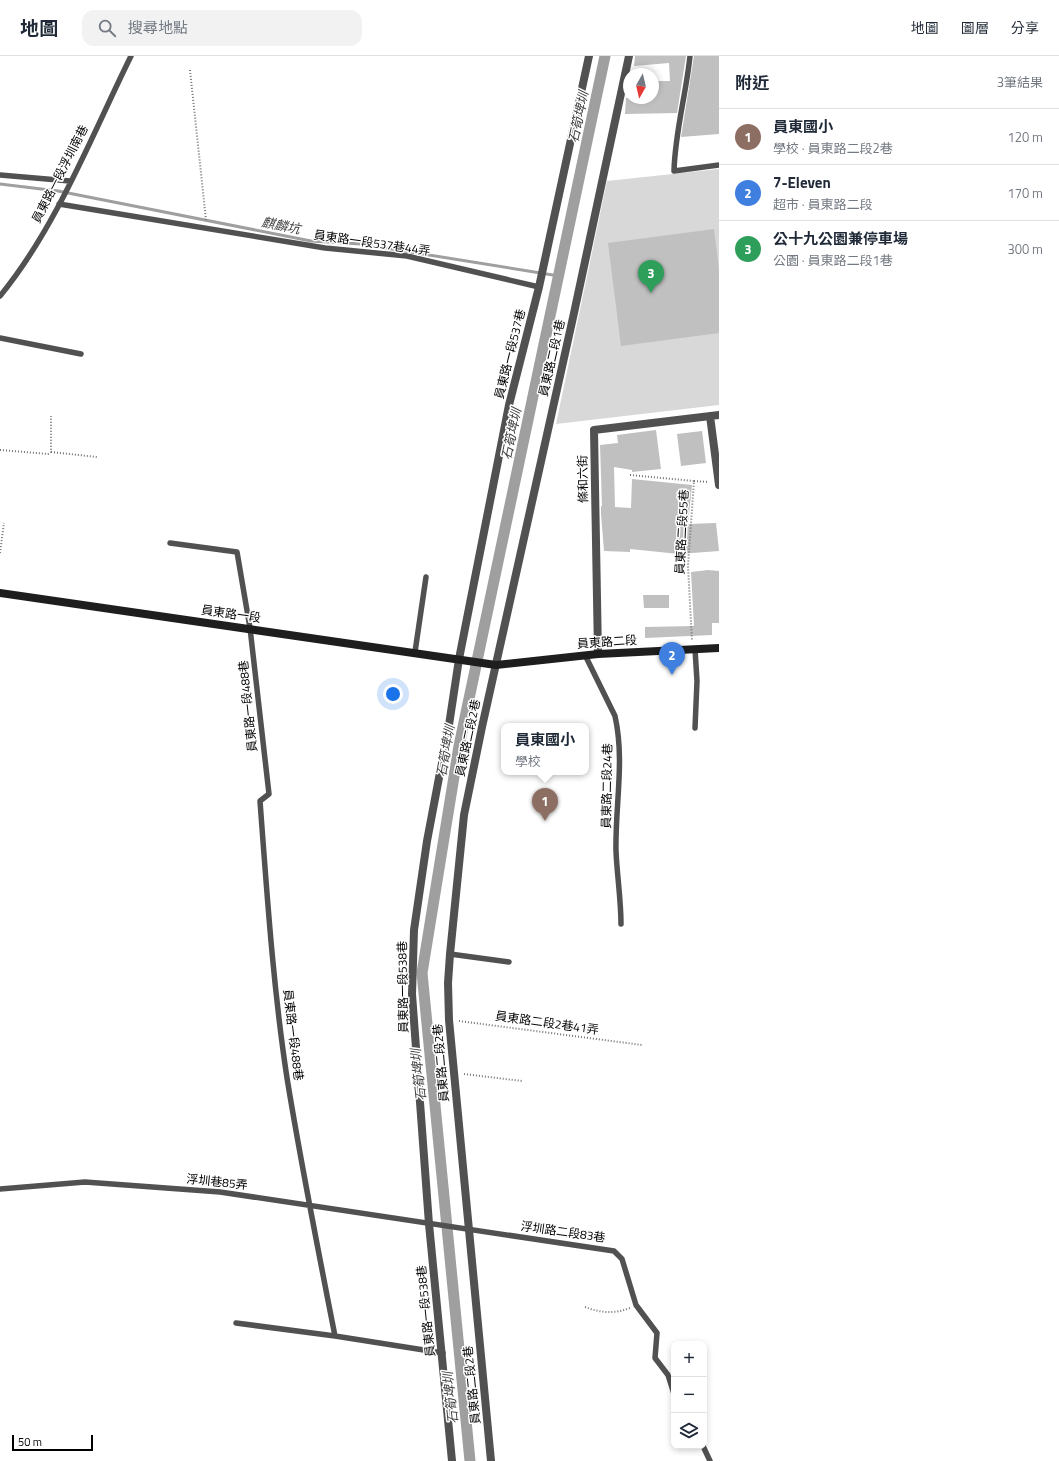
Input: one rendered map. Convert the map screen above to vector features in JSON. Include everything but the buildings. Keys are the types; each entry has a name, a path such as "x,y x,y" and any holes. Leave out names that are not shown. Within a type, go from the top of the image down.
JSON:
{"main road":[{"name":"員東路一段","path":"0,593 459,659"},
{"name":"員東路二段","path":"459,659 496,665 598,654 719,648"}],"street":[{"name":"員東路一段537巷","path":"459,659 509,405 539,287 589,56"},
{"name":"員東路二段1巷","path":"496,665 629,56"},
{"name":"條和六街","path":"598,654 594,430 719,415"},
{"path":"710,416 719,484"},
{"name":"員東路一段538巷","path":"452,1461 429,1224 412,994 414,930 427,840 449,725 459,659"},
{"name":"員東路二段2巷","path":"491,1461 453,1073 448,983 464,815 496,665"}],"lane":[{"name":"員東路一段浮圳南巷","path":"0,296 18,274 59,204 130,56"},
{"path":"690,56 687,84 675,145 674,171 719,165"},
{"path":"0,175 70,182"},
{"name":"員東路一段537巷44弄","path":"59,204 325,248 407,256 539,287"},
{"path":"0,338 81,354"},
{"path":"170,543 237,552 250,628"},
{"path":"415,652 426,577"},
{"name":"員東路一段488巷","path":"250,628 269,794 260,801 272,956 287,1077 309,1206 335,1336"},
{"path":"695,649 697,681 695,728"},
{"name":"員東路二段24巷","path":"586,655 615,716 617,724 620,763 616,850 621,924"},
{"path":"450,954 509,962"},
{"name":"浮圳巷85弄","path":"0,1189 85,1182 220,1192 429,1224"},
{"name":"浮圳路二段83巷","path":"429,1224 614,1250 622,1259 636,1305 657,1333 655,1358 668,1375 671,1384"},
{"path":"236,1323 335,1336 442,1353"},
{"path":"704,1449 710,1461"}],"path":[{"path":"190,70 207,228"},
{"path":"51,416 51,452"},
{"path":"0,450 51,452 97,457"},
{"name":"員東路二段55巷","path":"630,475 694,481 688,566 692,640 695,649"},
{"path":"694,481 719,484"},
{"path":"0,553 4,523"},
{"name":"員東路二段2巷41弄","path":"449,1020 642,1045"},
{"path":"453,1073 522,1081"},
{"path":"585,1307 597,1311 614,1312 636,1305"}],"shaded area":[{"path":"719,169 719,405 556,424 607,181"}],"waterway":[{"name":"石筍埤圳","path":"470,1461 422,973 459,746 605,56"},
{"name":"麒麟坑","path":"0,184 58,191 311,241 361,244 559,276"}],"place":[{"name":"公十九公園兼停車場","path":"651,293"},
{"name":"7-Eleven","path":"672,675"},
{"name":"員東國小","path":"545,821"}]}
